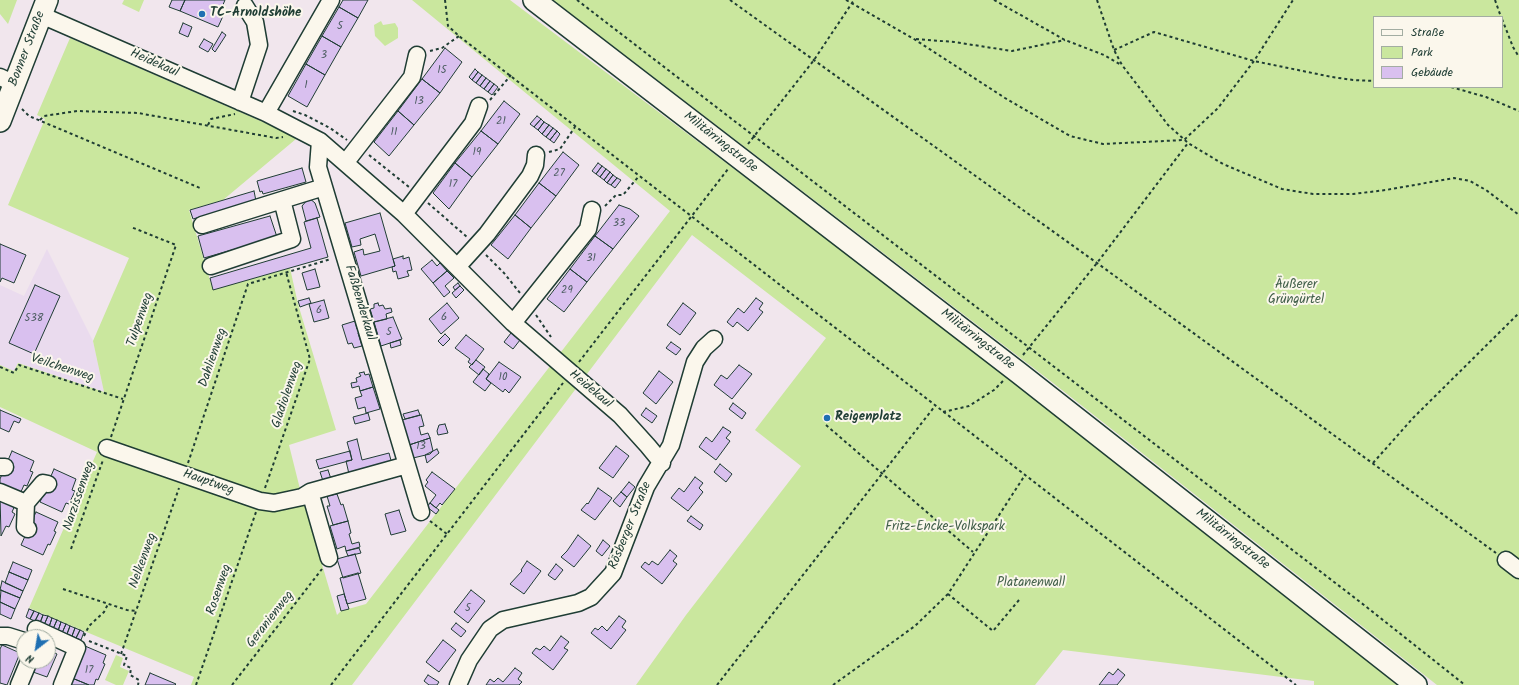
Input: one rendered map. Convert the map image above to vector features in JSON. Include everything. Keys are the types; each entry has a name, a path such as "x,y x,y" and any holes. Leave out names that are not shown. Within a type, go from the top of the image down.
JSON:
{"main road":[{"name":"Militärringstraße","path":"534,0 1013,368 1416,685"},
{"name":"Bonner Straße","path":"0,121 7,80 44,7"}],"street":[{"path":"266,113 331,0"},
{"path":"240,102 259,45 255,22 245,6"},
{"name":"Heidekaul","path":"44,7 240,102 298,128 320,141 346,162 404,214 458,266 513,323 620,415 662,463"},
{"path":"346,162 412,76 417,55"},
{"path":"404,214 474,123 478,106"},
{"name":"Faßbenderkaul","path":"320,141 318,167 421,512"},
{"path":"458,266 487,234 530,176 536,155"},
{"path":"202,225 324,187"},
{"path":"211,266 292,239 282,200"},
{"path":"513,323 588,229 592,210"},
{"name":"Rösberger Straße","path":"458,685 469,660 490,629 503,620 578,603 591,597 601,588 612,573 646,487 662,463 674,438 695,362 704,348 714,339"},
{"name":"Hauptweg","path":"107,448 260,501 274,503 302,497 310,492"},
{"path":"326,562 310,492 408,465"},
{"path":"28,529 24,527 26,503 43,483 48,484"},
{"path":"0,492 26,503"},
{"path":"1506,560 1519,570"},
{"path":"0,636 8,636 16,639"},
{"path":"56,638 77,648 62,685"},
{"path":"19,685 26,669"}],"path":[{"path":"445,0 448,26 459,36 1296,685"},
{"path":"577,0 1364,604 1465,685"},
{"path":"730,0 1506,560"},
{"path":"846,0 914,39 1005,98 1070,136 1103,144 1184,140 1218,108 1254,60 1293,0"},
{"path":"331,685 738,156 814,60 854,0"},
{"path":"994,0 1065,40 1104,55 1122,65"},
{"path":"1098,0 1114,50 1122,65 1168,125 1184,140 1223,164 1282,189 1299,193 1353,194 1454,178 1470,181 1486,190 1519,215"},
{"path":"1495,0 1501,16"},
{"path":"1503,21 1513,47 1519,57"},
{"path":"1114,50 1154,32 1254,60 1332,77 1373,81"},
{"path":"417,55 442,48 459,36"},
{"path":"914,39 954,42 1012,51 1065,40"},
{"path":"478,106 492,100 511,75"},
{"path":"1454,88 1486,97 1519,111"},
{"path":"208,125 211,120 236,114 240,102"},
{"path":"21,108 29,116 200,188"},
{"path":"40,120 44,116 77,111 138,113 276,138 293,136 298,128"},
{"path":"536,155 560,149 575,127"},
{"path":"943,412 969,406 994,390 1096,263 1188,142"},
{"path":"592,210 607,206 616,195 624,195 639,176"},
{"name":"Tulpenweg","path":"107,448 176,245 132,227"},
{"path":"286,272 344,255"},
{"name":"Dahlienweg","path":"184,475 248,284 286,272"},
{"name":"Gladiolenweg","path":"260,501 310,359 286,272"},
{"path":"1373,463 1413,418 1519,313"},
{"name":"Veilchenweg","path":"0,367 14,373 19,365 123,399"},
{"path":"717,685 935,406"},
{"path":"826,425 882,475 973,552"},
{"name":"Narzissenweg","path":"71,549 107,448"},
{"name":"Nelkenweg","path":"121,654 184,475"},
{"path":"833,685 915,626 948,594 973,552 1025,475"},
{"name":"Rosenweg","path":"196,685 260,501"},
{"path":"421,512 447,534"},
{"name":"Geranienweg","path":"232,685 326,562"},
{"path":"63,589 127,610 136,611"},
{"path":"948,594 993,631 1019,600"},
{"path":"108,604 104,612 90,626 83,638 127,656 124,665 131,668 130,675 139,680 138,685"}],"shaded area":[{"path":"47,249 93,341 104,392 18,363 14,371 0,365 0,285 24,296"}],"green space":[{"path":"0,0 17,0 8,24 0,14"},
{"path":"124,0 144,0 139,12 122,4"},
{"name":"Fritz-Encke-Volkspark","path":"412,0 510,0 961,340 1403,685 1314,685 1314,681 1063,650 1035,685 636,685 686,615 801,466 755,430 826,338 692,235 352,685 191,685 194,677 29,608 97,452 0,407 0,365 14,371 18,363 104,392 93,341 129,258 8,205 45,119 37,115 70,38 295,136 296,139 223,200 189,210 213,290 290,268 298,304 336,430 289,445 302,497 337,615 341,611 366,604 670,211"},
{"name":"Äußerer Grüngürtel","path":"553,0 1519,0 1519,685 1437,685 1053,383"},
{"path":"381,21 383,25 395,23 398,28 398,38 385,46 375,36 374,25"},
{"path":"116,655 123,658 120,667 129,671 123,685 116,685 105,680"}],"building":[{"path":"172,0 185,0 180,11 169,7"},
{"name":"TC-Arnoldshöhe","path":"185,0 225,0 219,14 223,16 218,27 180,11"},
{"path":"343,0 368,0 358,18 339,7"},
{"path":"339,7 358,18 341,47 322,36"},
{"path":"183,23 192,27 188,37 179,33"},
{"path":"222,32 226,35 215,52 212,49"},
{"path":"322,36 341,47 325,75 306,64"},
{"path":"204,39 213,44 208,52 199,47"},
{"path":"445,48 462,62 440,93 422,79"},
{"path":"306,64 325,75 307,107 288,96"},
{"path":"475,69 478,72 472,80 469,77"},
{"path":"478,72 482,75 476,83 472,80"},
{"path":"482,75 486,78 480,86 476,83"},
{"path":"486,78 490,81 484,89 480,86"},
{"path":"422,79 440,93 414,125 398,111"},
{"path":"490,81 494,84 488,92 484,89"},
{"path":"494,84 498,87 492,95 488,92"},
{"path":"504,101 520,114 498,144 481,131"},
{"path":"398,111 414,125 389,156 374,142"},
{"path":"537,116 541,119 534,127 530,124"},
{"path":"541,119 544,122 538,130 534,127"},
{"path":"544,122 549,125 542,134 538,130"},
{"path":"549,125 553,128 546,137 542,134"},
{"path":"553,128 557,131 550,140 546,137"},
{"path":"481,131 498,144 472,177 455,163"},
{"path":"557,131 560,134 554,143 550,140"},
{"path":"563,152 579,165 556,196 539,183"},
{"path":"455,163 472,177 449,209 433,193"},
{"path":"598,163 602,166 596,174 592,171"},
{"path":"602,166 606,169 600,177 596,174"},
{"path":"302,168 306,182 263,194 262,191 260,192 257,181"},
{"path":"606,169 610,172 604,180 600,177"},
{"path":"610,172 613,175 607,183 604,180"},
{"path":"613,175 617,178 611,185 607,183"},
{"path":"617,178 621,180 615,188 611,185"},
{"path":"539,183 556,196 531,228 515,215"},
{"path":"254,191 256,201 193,219 190,210"},
{"path":"309,198 315,203 320,217 306,221 302,206"},
{"path":"619,205 630,209 639,216 613,249 595,236"},
{"path":"380,213 395,266 361,276 354,252 363,249 364,255 380,251 375,234 360,239 361,245 352,247 345,223"},
{"path":"515,215 531,228 508,259 491,245"},
{"path":"270,216 277,237 204,258 198,236"},
{"path":"317,218 328,257 213,290 210,278 311,248 304,222"},
{"path":"595,236 613,249 587,282 570,269"},
{"path":"0,244 26,255 14,283 2,278 0,282"},
{"path":"403,256 403,259 409,257 412,270 407,271 409,276 398,279 396,271 393,272 392,267 395,266 393,259"},
{"path":"432,260 437,266 440,263 447,271 433,283 421,269"},
{"path":"315,269 320,287 307,290 302,273"},
{"path":"570,269 587,282 564,312 547,299"},
{"path":"447,271 454,278 445,286 450,292 444,297 433,283"},
{"path":"458,283 460,286 455,290 453,287"},
{"path":"35,285 60,296 34,354 9,343"},
{"path":"460,286 464,290 456,298 452,293"},
{"path":"309,298 311,303 300,307 298,301"},
{"path":"756,298 763,303 759,309 763,312 748,331 737,322 733,327 727,322 738,308 744,313"},
{"path":"324,300 329,318 314,322 309,304"},
{"path":"378,303 379,306 383,305 385,309 391,308 392,312 386,314 387,319 374,322 370,309 374,308 374,304"},
{"path":"447,303 459,318 441,334 429,319"},
{"path":"683,303 696,313 680,335 667,325"},
{"path":"393,317 402,339 381,346 374,322"},
{"path":"355,321 357,329 360,328 361,333 358,333 362,346 354,348 352,343 348,344 342,325"},
{"path":"511,333 520,340 513,349 504,342"},
{"path":"445,334 450,339 443,346 438,341"},
{"path":"466,335 484,349 472,365 468,362 470,359 455,348"},
{"path":"400,340 401,345 391,348 390,343"},
{"path":"671,342 681,349 676,355 666,348"},
{"path":"476,360 485,367 479,375 469,367"},
{"path":"499,362 521,377 509,393 505,389 503,392 486,379"},
{"path":"739,365 752,374 732,399 714,385 721,375 727,379"},
{"path":"483,369 489,374 486,379 491,383 485,391 473,382"},
{"path":"659,371 673,382 656,404 643,393"},
{"path":"364,372 365,375 369,374 373,387 360,391 359,386 352,388 351,383 357,382 356,378 361,376 359,373"},
{"path":"373,387 380,409 366,413 365,407 358,409 355,398 362,396 360,391"},
{"path":"733,403 746,413 742,419 729,409"},
{"path":"646,408 657,416 652,423 641,415"},
{"path":"0,410 21,419 19,423 14,421 9,432 0,428"},
{"path":"418,410 420,415 405,419 403,414"},
{"path":"368,413 370,420 355,424 353,417"},
{"path":"421,415 424,426 419,427 421,435 428,433 430,438 409,445 402,420"},
{"path":"445,424 448,433 438,435 437,431 439,425"},
{"path":"723,427 731,432 726,438 730,441 716,460 699,447 706,437 712,442"},
{"path":"430,438 433,451 430,454 413,458 409,445"},
{"path":"357,439 362,460 389,453 392,464 349,474 346,461 352,460 347,442"},
{"path":"616,446 629,456 613,478 599,468"},
{"path":"437,449 439,453 427,463 425,455"},
{"path":"12,451 34,461 30,471 33,472 27,486 24,485 20,494 0,485 0,479"},
{"path":"350,451 352,460 319,469 316,460"},
{"path":"720,464 732,474 726,482 714,472"},
{"path":"54,469 76,479 72,490 75,491 69,504 66,503 62,512 40,502"},
{"path":"328,470 331,479 323,481 320,472"},
{"path":"432,472 455,489 442,505 440,503 436,508 430,503 436,495 425,486 428,482 426,480"},
{"path":"695,477 703,483 699,488 703,492 688,511 671,498 679,488 684,492"},
{"path":"629,482 635,487 627,497 621,492"},
{"path":"598,488 612,498 595,520 581,510 587,503 588,504"},
{"path":"621,492 627,497 620,507 613,501"},
{"path":"337,494 341,505 343,504 348,521 333,525 327,506 330,506 327,496"},
{"path":"0,496 16,503 12,512 15,514 9,527 6,526 1,536"},
{"path":"430,503 439,510 436,514 427,507"},
{"path":"399,510 406,531 391,535 385,514"},
{"path":"36,512 58,522 54,531 56,532 43,555 21,545"},
{"path":"691,516 703,525 700,530 687,521"},
{"path":"348,521 351,533 349,534 352,544 359,542 360,547 346,551 345,546 337,549 330,526"},
{"path":"578,535 591,546 574,567 561,557"},
{"path":"603,540 610,546 602,556 596,551"},
{"path":"359,548 361,553 348,556 346,551"},
{"path":"670,550 677,556 673,561 677,564 662,584 641,567 645,562 649,565 652,561 658,565"},
{"path":"355,554 361,573 343,578 337,559"},
{"path":"527,561 541,571 524,594 510,584 522,571 521,570"},
{"path":"13,562 32,570 28,580 9,572"},
{"path":"556,564 563,570 555,580 548,575"},
{"path":"9,572 28,580 23,591 5,583"},
{"path":"358,573 366,599 347,604 340,578"},
{"path":"2,581 23,591 20,598 0,590"},
{"path":"1,590 20,598 15,609 0,602"},
{"path":"471,590 485,601 468,623 454,612"},
{"path":"344,594 349,609 341,611 337,596"},
{"path":"0,602 15,609 11,619 0,614"},
{"path":"29,609 34,611 30,619 26,617"},
{"path":"34,611 39,613 35,621 30,619"},
{"path":"39,613 43,615 40,623 35,621"},
{"path":"43,615 48,616 44,625 40,623"},
{"path":"48,616 52,618 49,627 44,625"},
{"path":"619,616 626,621 622,627 626,630 611,649 591,633 595,628 598,630 602,626 607,631"},
{"path":"52,618 57,620 53,629 49,627"},
{"path":"57,620 61,622 58,631 53,629"},
{"path":"61,622 66,624 62,633 58,631"},
{"path":"456,623 466,631 461,637 451,629"},
{"path":"66,624 70,626 67,634 62,633"},
{"path":"70,626 75,628 72,636 67,634"},
{"path":"75,628 80,630 76,638 72,636"},
{"path":"80,630 84,632 81,640 76,638"},
{"path":"561,636 569,642 564,648 568,650 553,670 532,653 536,648 540,650 544,646 550,651"},
{"path":"443,640 456,650 439,672 426,662"},
{"path":"2,645 16,651 16,663 7,685 0,683 0,649"},
{"path":"85,646 106,655 103,663 105,664 98,680 96,679 94,685 89,685 72,678"},
{"path":"515,668 522,673 518,679 522,682 519,685 486,685 490,679 494,682 498,678 503,682"},
{"path":"34,669 50,669 47,677 33,672"},
{"path":"1118,669 1125,675 1117,685 1099,685 1109,672 1113,675"},
{"path":"150,673 176,684 145,685"},
{"path":"428,675 439,682 437,685 429,685 424,681"},
{"path":"72,678 89,685 69,685"}],"place":[{"name":"TC-Arnoldshöhe","path":"202,14"},
{"name":"Reigenplatz","path":"827,418"}],"park label":[{"name":"Platanenwall","path":"1031,584"}]}
